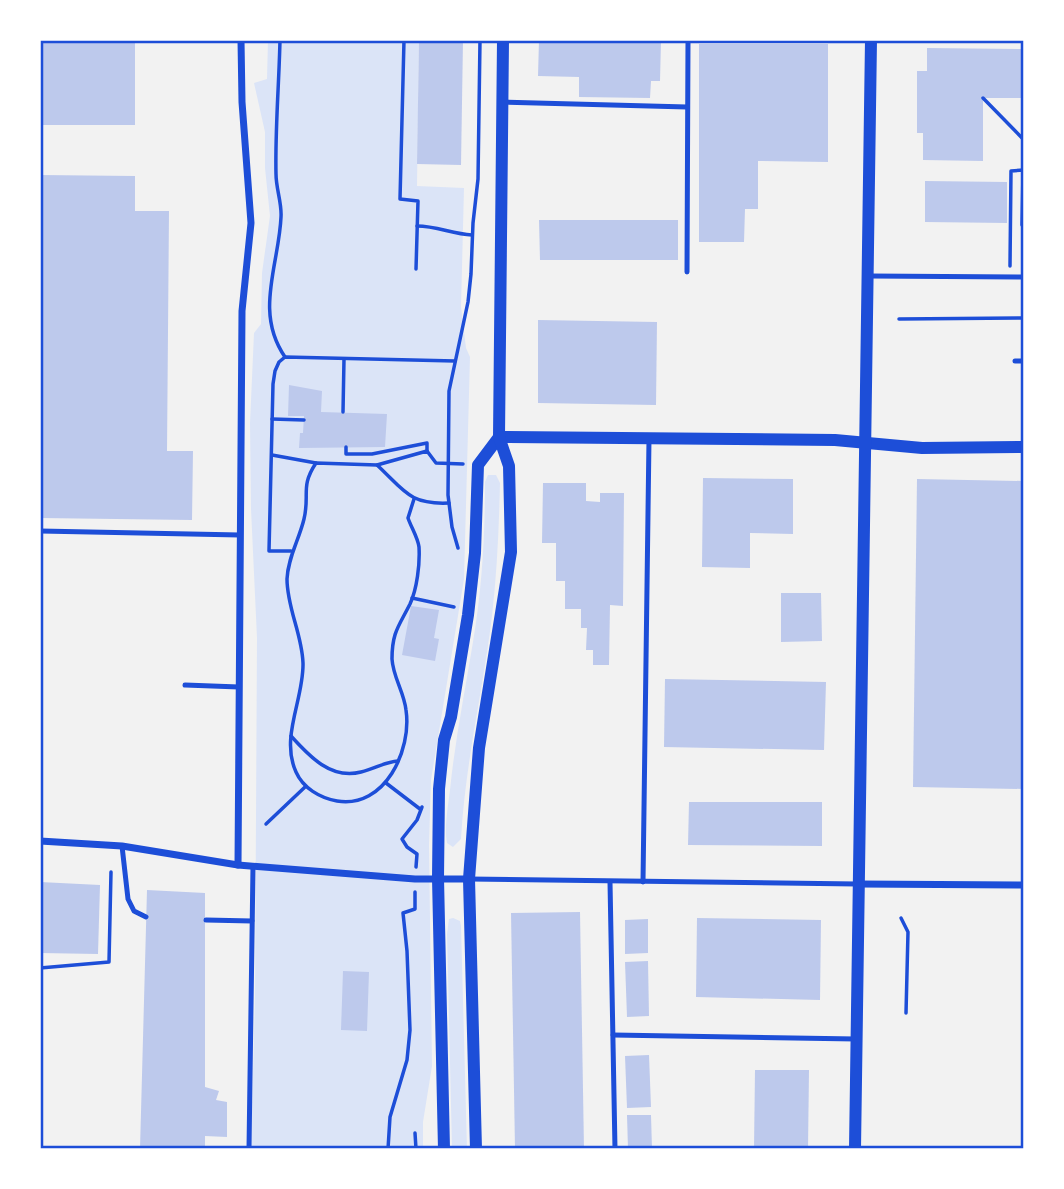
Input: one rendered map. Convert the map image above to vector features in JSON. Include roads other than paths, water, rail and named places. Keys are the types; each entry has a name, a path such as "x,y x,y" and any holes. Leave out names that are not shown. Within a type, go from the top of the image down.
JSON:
{"street":[{"path":"239,865 242,311 251,223 242,102 241,40"},
{"path":"476,1149 469,878 479,748 511,552 509,466 499,437 503,40"},
{"path":"855,1149 872,40"},
{"path":"499,437 865,443 922,448 1024,447"},
{"path":"444,1149 438,878 439,789 444,740 451,717 468,615 475,552 478,465 499,437"},
{"path":"40,841 122,846 239,865 415,879 469,878"},
{"path":"858,884 1024,885"}],"lane":[{"path":"687,271 688,40"},
{"path":"502,102 687,107"},
{"path":"867,276 1024,277"},
{"path":"1015,361 1024,361"},
{"path":"643,882 649,439"},
{"path":"40,530 240,535"},
{"path":"185,685 239,687"},
{"path":"122,846 128,899 134,911 146,917"},
{"path":"248,1149 253,866"},
{"path":"469,878 858,884"},
{"path":"610,882 615,1149"},
{"path":"205,920 252,921"},
{"path":"613,1035 856,1039"}]}
